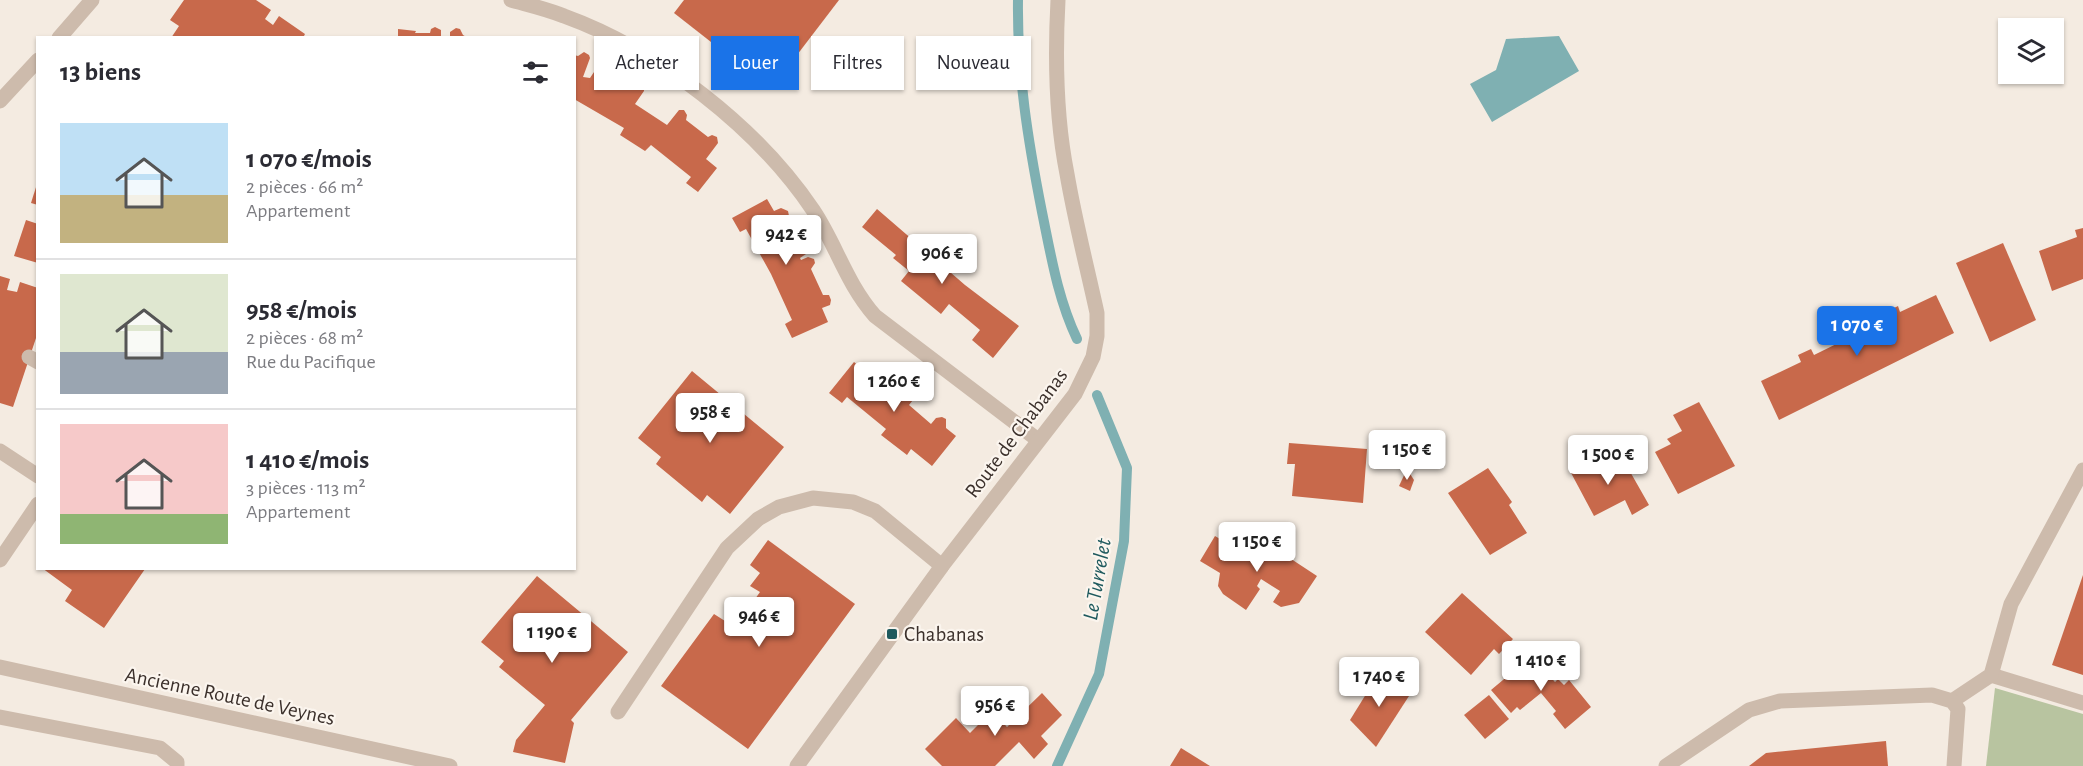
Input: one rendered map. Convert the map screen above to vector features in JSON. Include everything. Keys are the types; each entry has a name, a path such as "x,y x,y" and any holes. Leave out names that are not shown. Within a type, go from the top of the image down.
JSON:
{"street":[{"path":"61,36 92,0"},
{"path":"511,0 564,16 613,38 669,70 731,118 776,164 813,210 860,299 875,316 1038,440"},
{"name":"Route de Chabanas","path":"797,766 942,566 1083,381 1093,357 1097,336 1096,313 1066,172 1058,98 1056,31 1058,0"},
{"path":"0,101 36,62"},
{"path":"0,451 36,475"},
{"path":"1952,701 1991,675 2012,604 2083,470"},
{"path":"618,712 727,548 758,519 779,507 813,498 853,502 875,511 942,566"},
{"path":"0,560 36,507"},
{"name":"Ancienne Route de Veynes","path":"0,667 450,766"},
{"path":"1991,675 2083,703"},
{"path":"1666,766 1749,710 1780,701 1932,695 1952,701 1958,709 1954,766"},
{"path":"0,717 160,748 177,762 177,766"}],"green space":[{"path":"1995,688 2083,714 2083,766 1986,766"}],"water":[{"path":"1559,36 1579,71 1492,122 1470,84 1496,70 1506,39"}],"building":[{"path":"184,0 256,0 271,10 265,19 273,25 279,16 305,34 304,36 172,36 179,26 170,20"},
{"path":"684,0 839,0 799,52 799,36 711,36 711,42 674,13"},
{"path":"435,27 441,30 441,36 398,36 398,29 416,31 415,33 430,33"},
{"path":"456,28 460,29 465,36 450,36 450,32"},
{"path":"584,52 589,55 583,77 590,78 594,72 594,90 644,90 635,104 667,125 679,110 684,110 687,115 686,120 708,137 712,135 717,137 718,143 706,159 717,168 698,192 686,183 691,177 651,145 645,151 620,135 624,128 576,100 576,56"},
{"path":"36,187 36,204 31,203"},
{"path":"767,199 774,211 781,208 788,211 789,216 785,219 799,244 804,244 808,249 806,254 800,258 801,260 808,257 814,259 815,263 811,269 823,295 829,295 831,300 830,305 822,308 828,322 792,338 785,324 792,320 771,274 746,229 740,232 732,218"},
{"path":"877,209 965,285 1019,326 993,358 972,340 980,330 949,304 941,314 901,281 909,271 893,258 896,255 862,227"},
{"path":"26,220 36,223 36,262 14,256"},
{"path":"2083,228 2083,279 2052,291 2039,251 2077,237 2075,230"},
{"path":"2003,243 2036,320 1990,342 1956,263"},
{"path":"0,276 10,279 7,290 17,292 20,282 36,287 36,338 13,407 0,403"},
{"path":"1936,295 1954,333 1779,420 1761,381 1801,362 1798,355 1811,349 1814,355 1887,319 1884,313 1898,306 1900,312"},
{"path":"854,362 865,371 871,365 878,365 880,375 902,392 908,390 913,393 913,400 909,405 931,424 936,418 946,419 946,428 956,436 932,466 911,449 907,455 881,435 886,429 847,397 842,403 829,393"},
{"path":"692,371 784,447 730,514 707,495 702,502 656,464 661,457 638,438"},
{"path":"1699,402 1735,466 1678,494 1655,452 1671,444 1667,439 1682,431 1673,415"},
{"path":"1289,443 1367,449 1363,503 1292,496 1295,464 1287,464"},
{"path":"1603,452 1613,468 1624,461 1649,505 1632,515 1625,500 1594,516 1570,471"},
{"path":"1488,468 1512,502 1509,505 1527,533 1490,555 1448,493"},
{"path":"1407,469 1414,480 1410,491 1399,486"},
{"path":"1215,536 1250,557 1258,545 1265,550 1272,541 1281,547 1279,551 1317,576 1299,603 1281,607 1273,602 1280,591 1261,579 1257,586 1260,589 1246,610 1223,594 1218,586 1220,573 1200,561"},
{"path":"768,540 855,604 748,749 661,686 714,614 725,621 733,609 743,616 760,592 750,586 760,573 750,565"},
{"path":"45,570 144,570 104,628 65,601 72,590"},
{"path":"2083,575 2083,675 2052,665"},
{"path":"537,576 628,652 571,720 574,723 565,763 513,752 516,740 545,705 499,667 504,661 481,642"},
{"path":"1462,593 1513,639 1499,654 1494,649 1471,675 1425,632"},
{"path":"1534,654 1543,663 1540,666 1555,682 1558,679 1564,685 1569,680 1591,707 1565,729 1553,714 1556,711 1541,693 1520,710 1517,707 1511,713 1491,690"},
{"path":"1381,670 1409,696 1376,747 1350,720"},
{"path":"1042,693 1062,715 1041,736 1048,744 1034,759 1019,742 995,766 942,766 925,749 956,718 970,733 992,711 1007,727"},
{"path":"1489,695 1509,719 1485,739 1464,715"},
{"path":"1886,741 1888,766 1749,766 1766,753"},
{"path":"1181,748 1210,766 1170,766"}],"waterway":[{"name":"Le Turrelet","path":"1018,0 1021,80 1032,159 1056,277 1070,324 1077,339"},
{"name":"Le Turrelet","path":"1057,766 1099,674 1124,541 1127,468 1097,395"}],"place":[{"name":"Chabanas","path":"892,634"}]}
